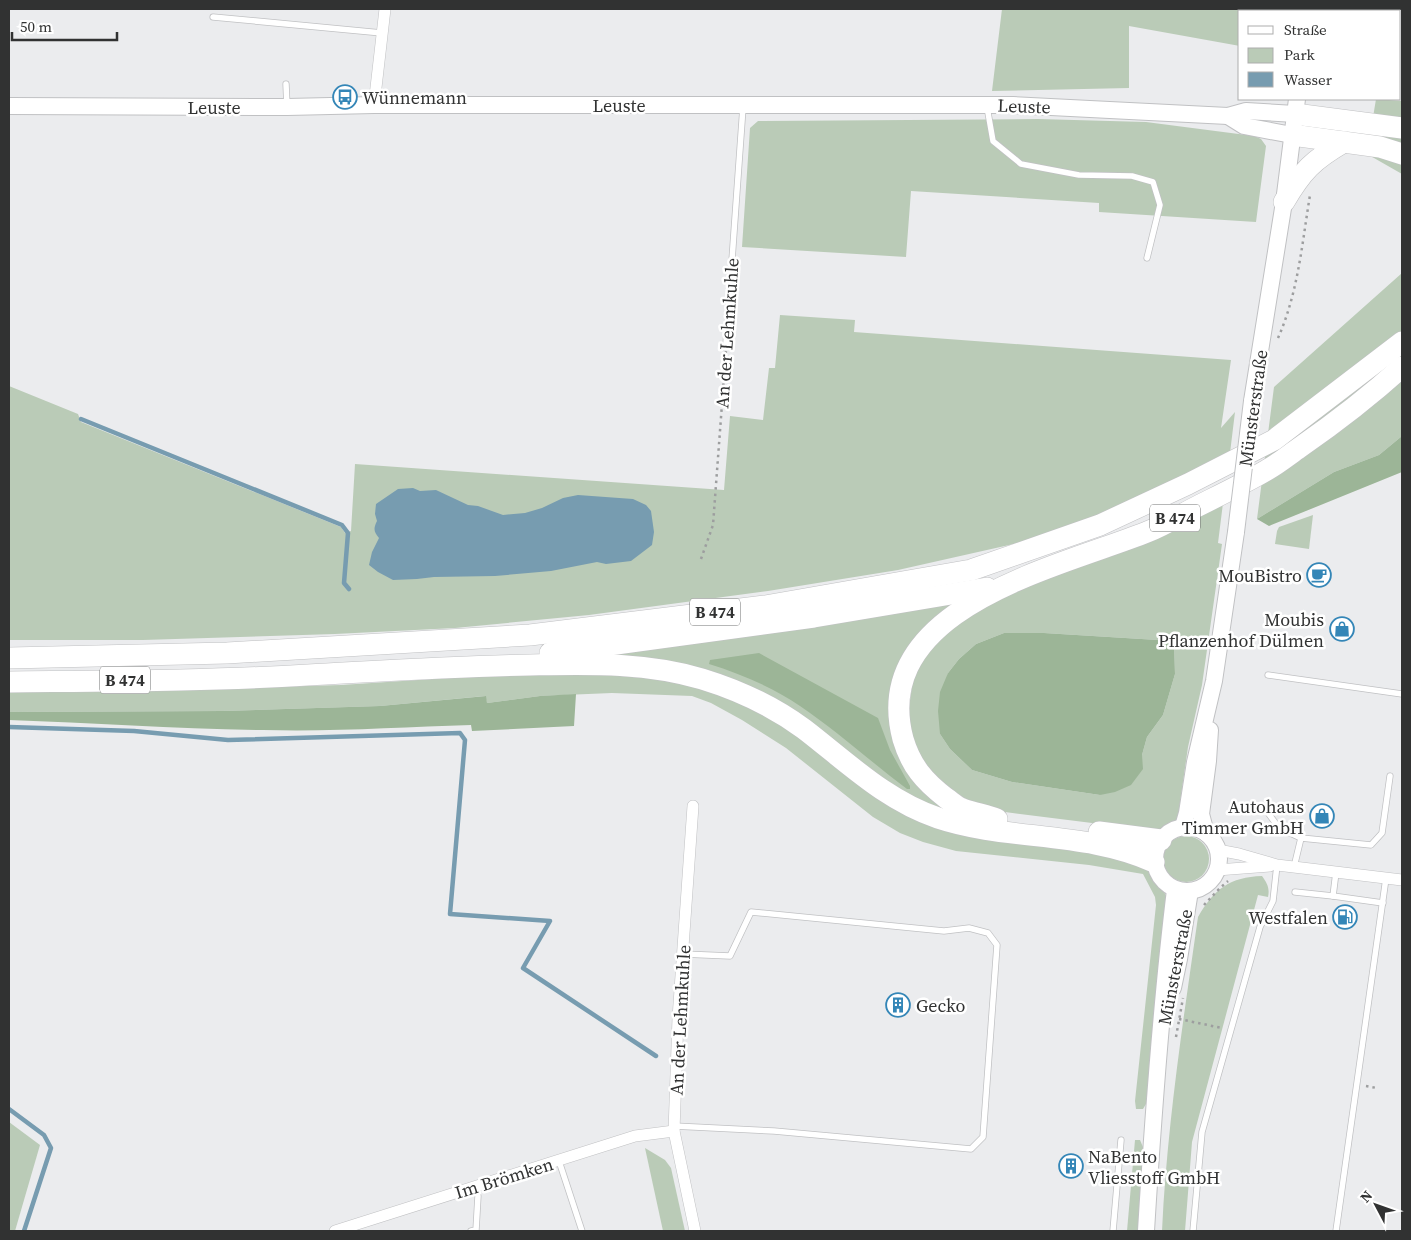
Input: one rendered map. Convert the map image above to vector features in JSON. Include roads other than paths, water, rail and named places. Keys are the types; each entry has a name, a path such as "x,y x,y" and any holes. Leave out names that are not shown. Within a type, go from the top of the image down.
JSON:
{"highway":[{"path":"1295,116 1402,128"},
{"path":"1295,116 1344,142 1380,147 1402,154"},
{"path":"1284,202 1296,181 1322,154 1344,142"},
{"path":"1368,369 1402,335"},
{"name":"B 474","path":"9,658 227,653 530,635 765,606 971,570 1100,525 1188,484 1274,440 1402,342"},
{"name":"B 474","path":"9,682 240,679 456,666 814,617 1007,584 1149,532 1267,470 1331,426 1402,367"},
{"path":"1007,584 965,606 948,618 920,647 909,666 902,686 900,707 901,729 908,756 919,774 932,787 961,808 1001,820 1161,840"},
{"path":"456,666 611,664 669,671 699,678 729,688 781,714 802,728 878,788 907,805 938,818 965,825 1106,846 1135,853 1154,862"}],"main road":[{"name":"Leuste","path":"9,106 987,105 1228,116 1244,126 1295,116"},
{"name":"Münsterstraße","path":"1206,833 1201,814 1208,761 1214,681 1236,532 1252,401 1284,202 1295,116"},
{"name":"Münsterstraße","path":"1183,827 1187,814 1195,762 1214,681"},
{"path":"1183,827 1206,833 1218,850 1219,860 1217,870 1207,885 1183,891 1161,879 1154,862 1157,847 1161,840 1167,834 1183,827"},
{"name":"Münsterstraße","path":"1146,1231 1153,1120 1168,1040 1179,959 1183,891"}],"street":[{"path":"374,105 385,9"},
{"name":"An der Lehmkuhle","path":"693,806 678,1018 674,1128 695,1231"},
{"path":"1218,850 1277,865 1402,880"},
{"path":"1217,870 1277,865"},
{"name":"Im Brömken","path":"335,1231 635,1136 674,1128"}],"lane":[{"path":"213,17 382,33"},
{"path":"286,84 287,107"},
{"name":"An der Lehmkuhle","path":"726,343 743,105"},
{"path":"987,105 993,141 1021,164 1079,175 1132,176 1153,182 1160,205 1147,258"},
{"path":"1268,675 1402,694"},
{"path":"1263,806 1279,828 1301,838 1371,845 1382,833 1390,776"},
{"path":"1294,867 1301,838"},
{"path":"1193,1231 1202,1132 1260,927 1273,901 1277,865"},
{"path":"1333,896 1336,872"},
{"path":"1336,1231 1386,878"},
{"path":"1295,892 1383,903"},
{"path":"674,1128 783,1132 971,1148 983,1137 997,945 988,933 970,928 944,931 751,912 730,956 683,954"},
{"path":"1114,1231 1120,1140"},
{"path":"559,1161 582,1231"},
{"path":"471,1231 476,1230 478,1196 476,1187"}],"water":[{"path":"413,488 420,491 436,490 468,505 478,506 503,515 525,513 542,508 563,498 578,495 633,499 646,505 651,511 654,532 652,545 631,561 606,564 597,562 551,571 495,576 393,580 369,565 372,552 379,538 375,530 377,521 375,514 376,504 398,489"}],"waterway":[{"path":"81,419 342,525 348,533 344,583 349,589"},
{"path":"9,727 134,731 228,740 460,733 465,740 450,914 550,921 523,968 656,1056"},
{"path":"9,1109 44,1135 51,1148 24,1231"}],"place":[{"name":"Wünnemann","path":"345,97"},
{"name":"MouBistro","path":"1319,575"},
{"name":"Moubis Pflanzenhof Dülmen","path":"1342,629"},
{"name":"Autohaus Timmer GmbH","path":"1322,816"},
{"name":"Westfalen","path":"1345,917"},
{"name":"Gecko","path":"898,1005"},
{"name":"NaBento Vliesstoff GmbH","path":"1071,1166"}]}
